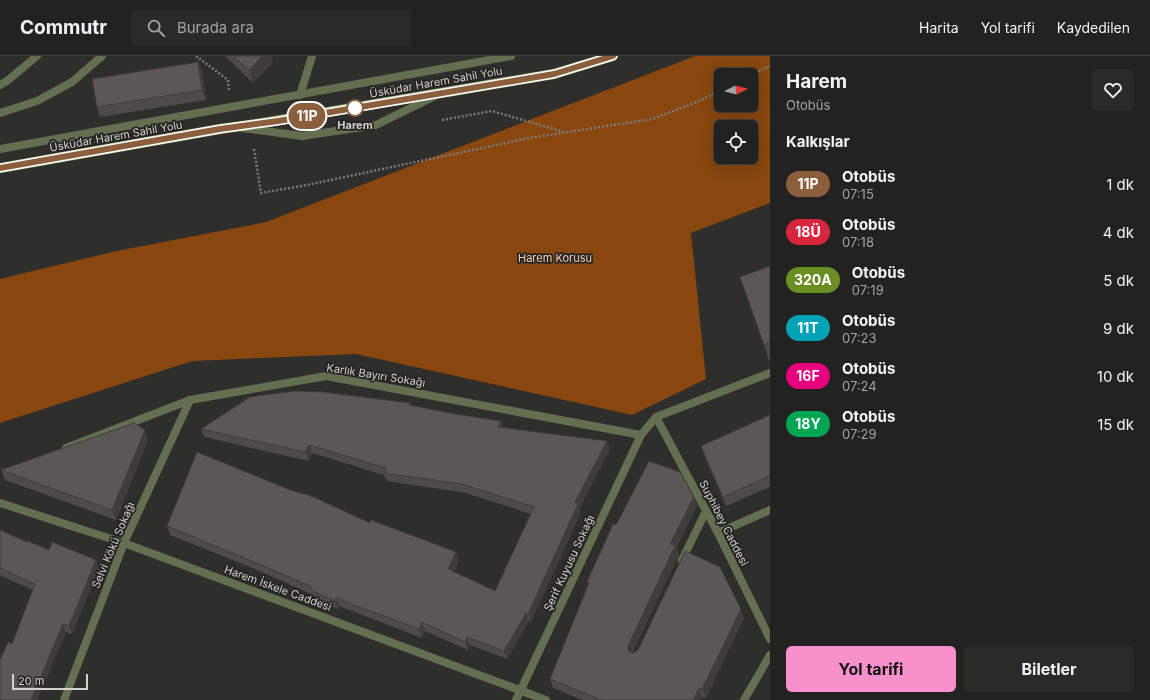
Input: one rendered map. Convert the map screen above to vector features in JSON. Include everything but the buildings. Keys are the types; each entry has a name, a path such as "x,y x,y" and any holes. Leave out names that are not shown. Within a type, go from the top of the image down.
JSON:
{"main road":[{"name":"Üsküdar Harem Sahil Yolu","path":"0,168 234,127 554,74 613,56"}],"street":[{"path":"0,85 37,56"},
{"path":"0,113 37,101 72,82 102,56"},
{"path":"300,95 312,56"},
{"path":"0,149 511,56"},
{"path":"234,127 302,136 376,125 439,93"},
{"path":"642,435 656,418 770,373"},
{"name":"Karlık Bayırı Sokağı","path":"58,451 190,400 326,376 642,435"},
{"name":"Selvi Kökü Sokağı","path":"64,700 124,543 190,400"},
{"name":"Suphibey Caddesi","path":"656,418 718,533 770,639"},
{"name":"Şerif Kuyusu Sokağı","path":"516,700 642,435"},
{"name":"Harem İskele Caddesi","path":"0,503 124,543 546,700"},
{"path":"679,566 706,510"},
{"path":"718,533 770,510"},
{"path":"744,700 770,655"}],"path":[{"path":"196,56 228,80 229,97"},
{"path":"758,72 770,66"},
{"path":"254,149 260,193 307,185 529,138 652,119 697,102 714,94"},
{"path":"442,120 492,111 565,132"}],"green space":[{"name":"Harem Korusu","path":"695,56 770,56 770,203 691,233 706,379 632,415 356,354 192,361 0,423 0,279 112,252 266,222"}],"bus line":[{"name":"11P","path":"0,168 220,129 278,121 554,74 613,56"}],"place":[{"name":"Harem","path":"355,108"}]}
